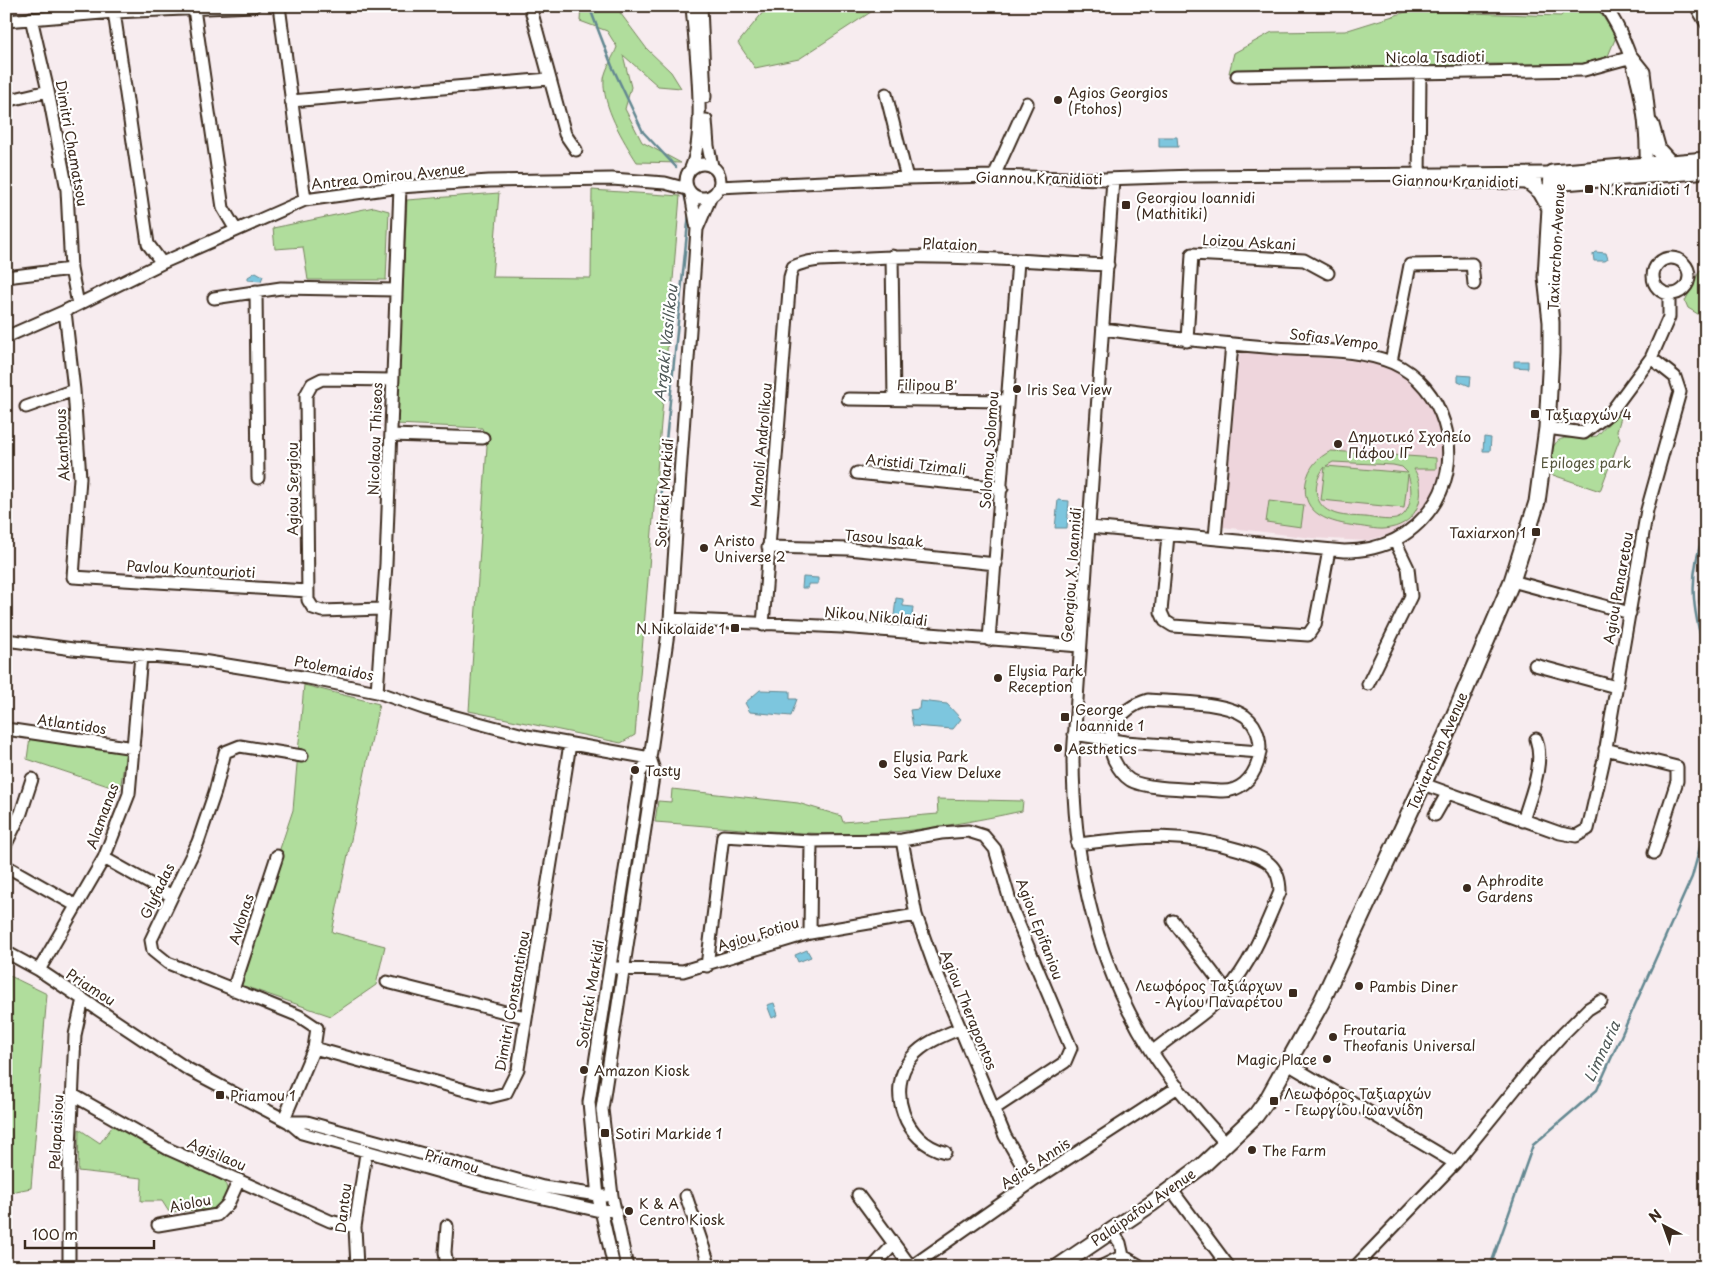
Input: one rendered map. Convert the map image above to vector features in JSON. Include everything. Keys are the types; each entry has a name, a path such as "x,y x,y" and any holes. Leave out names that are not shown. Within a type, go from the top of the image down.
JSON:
{"main road":[{"path":"1651,125 1658,150 1670,163"},
{"name":"Giannou Kranidioti","path":"1650,170 1670,163 1706,160"},
{"name":"Giannou Kranidioti","path":"1556,178 1650,170 1706,170"},
{"name":"Taxiarchon Avenue","path":"1551,322 1546,277 1551,210 1556,178"},
{"name":"Taxiarchon Avenue","path":"1226,1144 1256,1115 1267,1100 1321,1003 1423,784 1512,581 1537,502 1547,428 1551,322 1555,298 1556,178"},
{"path":"1530,183 1541,192 1551,210"},
{"name":"Palaipafou Avenue","path":"1058,1267 1171,1189 1202,1166 1226,1144"}],"street":[{"path":"6,21 114,12 254,6"},
{"path":"279,6 305,200"},
{"path":"530,6 565,134 576,150"},
{"path":"692,6 699,129 698,150 685,183 689,192 701,198 715,192 720,178 712,166 707,135 701,6"},
{"path":"1605,6 1620,29 1632,57 1650,170"},
{"path":"1696,6 1706,23"},
{"path":"194,9 223,208 236,230"},
{"path":"114,12 148,244 162,263"},
{"name":"Dimitri Chamatsou","path":"31,18 48,91 67,190 71,269 78,304"},
{"path":"1632,57 1644,72 1651,125 1650,170"},
{"name":"Nicola Tsadioti","path":"1237,76 1584,70 1632,57"},
{"path":"1419,178 1420,72"},
{"path":"291,101 549,79"},
{"path":"6,101 48,91"},
{"path":"886,94 908,178"},
{"path":"994,176 1027,103"},
{"path":"690,170 702,164 712,166"},
{"name":"Antrea Omirou Avenue","path":"665,183 690,170"},
{"name":"Giannou Kranidioti","path":"715,192 908,178 994,176 1113,179 1203,176 1359,176 1530,183 1556,178"},
{"name":"Giannou Kranidioti","path":"1419,178 1556,178"},
{"name":"Antrea Omirou Avenue","path":"78,304 162,263 305,200 400,187 567,179 612,179 665,183 689,192"},
{"name":"Georgiou X. Ioannidi","path":"1113,179 1104,329 1074,734 1073,785 1077,844 1089,909 1098,940 1125,1002 1152,1052 1178,1087 1226,1144"},
{"name":"Nicolaou Thiseos","path":"377,692 381,609 386,564 400,187"},
{"name":"Sotiraki Markidi","path":"627,1267 614,1210 602,1109 654,770 650,758 670,619 697,229 689,192"},
{"name":"Sotiraki Markidi","path":"697,229 715,192"},
{"name":"Loizou Askani","path":"1187,341 1192,254 1304,260 1328,273"},
{"path":"892,256 894,400"},
{"name":"Plataion","path":"793,267 809,262 892,256 1108,265"},
{"name":"Solomou Solomou","path":"989,640 1018,261"},
{"path":"1392,362 1410,265 1472,264 1474,284"},
{"name":"Manoli Androlikou","path":"763,625 789,287 793,267"},
{"path":"6,277 71,269"},
{"path":"214,298 281,288 396,290"},
{"path":"256,291 258,478"},
{"path":"1547,428 1584,433 1610,412 1651,358 1669,317 1669,294"},
{"path":"6,336 78,304"},
{"name":"Akanthous","path":"65,311 74,390 80,478 73,577"},
{"name":"Sofias Vempo","path":"1090,527 1329,550 1359,551 1395,541 1417,525 1440,494 1447,469 1449,445 1442,417 1431,396 1411,375 1392,362 1356,354 1187,341 1104,329"},
{"path":"1215,538 1232,344"},
{"name":"Agiou Panaretou","path":"1523,821 1560,833 1581,835 1588,829 1595,804 1647,510 1680,392 1675,377 1651,358"},
{"name":"Agiou Sergiou","path":"308,591 308,389 316,381 322,379 392,380"},
{"path":"26,407 74,390"},
{"name":"Filipou B'","path":"848,399 1006,402"},
{"path":"391,435 483,438"},
{"name":"Aristidi Tzimali","path":"856,473 1002,488"},
{"path":"1168,535 1161,612 1164,621 1173,626 1308,635 1315,625 1329,550"},
{"path":"1368,684 1411,596 1408,568 1395,541"},
{"name":"Tasou Isaak","path":"768,547 849,549 996,564"},
{"name":"Pavlou Kountourioti","path":"73,577 308,591"},
{"path":"1512,581 1630,613"},
{"path":"308,591 311,605 322,611 381,609"},
{"path":"1706,591 1706,603"},
{"name":"Nikou Nikolaidi","path":"670,619 842,628 1080,646"},
{"name":"Ptolemaidos","path":"6,640 240,667 377,692 460,719 570,744 650,758"},
{"name":"Alamanas","path":"39,970 104,858 129,794 141,655"},
{"path":"1535,665 1616,687"},
{"path":"1148,700 1184,703 1230,709 1245,716 1254,727 1260,741 1260,752 1259,762 1242,785 1224,791 1146,786 1130,780 1118,769 1111,752 1109,739 1116,721 1125,711 1136,704 1148,700"},
{"name":"Atlantidos","path":"6,729 134,748"},
{"path":"1074,734 1109,739 1260,752"},
{"path":"1423,784 1523,821 1539,761 1539,749 1536,739"},
{"name":"Dimitri Constantinou","path":"314,1048 490,1097 506,1093 514,1079 570,744"},
{"name":"Glyfadas","path":"302,756 240,746 225,752 215,792 198,842 151,940 152,951 168,962 299,1016 314,1024 317,1031 314,1048"},
{"path":"1605,749 1677,767 1676,781 1654,853"},
{"name":"Sotiraki Markidi","path":"614,1267 600,1211 594,1170 589,1102 640,772 650,758"},
{"path":"6,844 32,779"},
{"path":"1435,814 1447,794"},
{"name":"Agiou Epifaniou","path":"707,966 723,836 810,841 902,840 968,831 984,836 995,849 1014,911 1069,1042 1070,1053 1065,1062 994,1108"},
{"path":"1077,844 1146,836 1176,836 1216,843 1266,860 1275,870 1280,882 1280,892 1253,954 1227,991 1152,1052"},
{"name":"Agiou Therapontos","path":"902,840 916,915 959,1029 1005,1136 1032,1182"},
{"path":"810,841 810,933"},
{"name":"Avlonas","path":"233,990 277,856"},
{"path":"104,858 172,896"},
{"path":"6,866 76,905"},
{"name":"Agiou Fotiou","path":"609,968 654,972 683,971 707,966 810,933 916,915"},
{"path":"1173,921 1227,991"},
{"name":"Priamou","path":"6,952 39,970 186,1068 286,1120 302,1133 366,1153 486,1185 600,1211 614,1210"},
{"path":"386,982 525,1018"},
{"name":"Pelapaisiou","path":"69,1267 69,1171 75,1035 83,1000"},
{"path":"1356,1266 1455,1163 1533,1067 1588,1009 1601,1001"},
{"path":"945,1152 935,1150 920,1141 904,1118 899,1086 902,1073 913,1056 922,1047 959,1029"},
{"path":"286,1120 314,1048"},
{"path":"1288,1064 1455,1163"},
{"name":"Agias Annis","path":"911,1267 1032,1182 1178,1087"},
{"name":"Agisilaou","path":"73,1095 168,1149 330,1221 355,1227"},
{"name":"Priamou","path":"286,1120 307,1122 563,1191 612,1196"},
{"name":"Dantou","path":"356,1267 355,1227 366,1153"},
{"path":"563,1191 587,1184 594,1170"},
{"name":"Aiolou","path":"158,1225 216,1215 228,1204 239,1180"},
{"path":"1171,1189 1229,1267"},
{"path":"858,1195 911,1267"},
{"path":"686,1196 710,1267"},
{"path":"447,1226 445,1252 447,1267"},
{"path":"1112,1231 1120,1243 1123,1256 1142,1267"},
{"path":"873,1267 894,1244"},
{"path":"1100,1267 1123,1256"}],"shaded area":[{"name":"Δημοτικό Σχολείο Πάφου ΙΓ΄","path":"1244,351 1377,363 1398,371 1413,382 1427,398 1436,415 1442,429 1444,449 1435,492 1425,507 1394,533 1366,541 1312,538 1223,527 1239,356"}],"green space":[{"path":"581,6 615,6 647,49 671,72 681,88 658,86 623,55 631,87 625,109 642,142 681,163 637,162 614,122 604,89 605,75 617,47 607,31 580,21"},
{"path":"768,6 880,6 799,59 755,68 738,43"},
{"path":"1425,6 1471,13 1561,16 1569,6 1596,6 1616,37 1608,56 1584,64 1493,64 1229,73 1234,53 1272,32 1345,31"},
{"path":"592,190 680,196 635,735 621,743 469,711 487,446 482,428 396,424 407,200 499,193 492,277 591,278"},
{"path":"374,207 389,211 386,280 308,280 303,247 275,249 273,228"},
{"path":"1700,270 1706,270 1706,319 1688,308 1685,301"},
{"name":"Epiloges park","path":"1624,407 1617,431 1620,438 1600,491 1547,473 1556,443 1566,438 1597,436"},
{"path":"1331,451 1436,458 1436,469 1414,469 1420,487 1420,496 1414,513 1408,520 1390,528 1373,529 1337,522 1313,510 1305,493 1307,477 1314,464","holes":["1333,462 1393,465 1402,467 1408,473 1326,466","1325,467 1321,500 1404,508 1408,475 1411,493 1406,512 1392,520 1343,516 1331,512 1320,503 1316,491 1318,478"]},
{"path":"1269,501 1304,505 1301,527 1266,522"},
{"path":"304,685 379,704 332,932 385,946 376,985 331,1016 235,983 293,810"},
{"path":"30,737 126,752 120,790 27,759"},
{"path":"672,789 798,803 841,816 843,822 938,814 937,799 1023,801 1022,811 951,825 879,833 823,834 655,822 658,801 671,802"},
{"path":"6,974 47,994 31,1188 6,1193"},
{"path":"115,1123 163,1153 225,1182 228,1192 215,1209 169,1212 162,1201 141,1201 142,1178 78,1171 79,1129 100,1143"}],"water":[{"path":"1159,137 1177,137 1178,147 1159,147"},
{"path":"1595,252 1606,253 1608,259 1605,261 1594,261 1593,254"},
{"path":"256,272 263,276 261,281 248,280 248,277"},
{"path":"1514,361 1528,361 1528,368 1514,367"},
{"path":"1458,375 1471,376 1470,386 1458,381"},
{"path":"1484,437 1491,438 1490,451 1483,451"},
{"path":"1058,500 1069,501 1067,528 1055,528"},
{"path":"803,577 818,578 818,584 808,584 808,588 802,588"},
{"path":"896,598 903,599 903,606 913,607 912,617 894,616"},
{"path":"760,690 790,691 790,699 797,699 791,716 750,712 745,703"},
{"path":"920,701 947,704 961,719 953,729 913,726 910,710 919,709"},
{"path":"807,950 811,957 798,962 795,955"},
{"path":"774,1003 778,1015 772,1018 767,1005"}],"waterway":[{"name":"Argaki Vasilikou","path":"589,6 612,66 643,132 676,167"},
{"name":"Argaki Vasilikou","path":"683,191 687,205"},
{"name":"Argaki Vasilikou","path":"660,500 689,213"},
{"name":"Limnaria","path":"1706,527 1696,560 1694,576 1697,622 1706,655"},
{"name":"Limnaria","path":"1490,1267 1533,1145 1597,1090 1692,877 1706,825"}],"place":[{"name":"Agios Georgios (Ftohos)","path":"1058,100"},
{"name":"N.Kranidioti 1","path":"1589,189"},
{"name":"Georgiou Ioannidi (Mathitiki)","path":"1126,205"},
{"name":"Iris Sea View","path":"1017,389"},
{"name":"Ταξιαρχών 4","path":"1535,414"},
{"name":"Δημοτικό Σχολείο Πάφου ΙΓ΄","path":"1338,444"},
{"name":"Taxiarxon 1","path":"1536,532"},
{"name":"Aristo Universe 2","path":"704,548"},
{"name":"N.Nikolaide 1","path":"735,628"},
{"name":"Elysia Park Reception","path":"998,678"},
{"name":"George Ioannide 1","path":"1065,717"},
{"name":"Aesthetics","path":"1058,748"},
{"name":"Elysia Park Sea View Deluxe","path":"883,764"},
{"name":"Tasty","path":"635,770"},
{"name":"Aphrodite Gardens","path":"1467,888"},
{"name":"Pambis Diner","path":"1359,986"},
{"name":"Λεωφόρος Ταξιάρχων - Αγίου Παναρέτου","path":"1293,993"},
{"name":"Froutaria Theofanis Universal","path":"1333,1037"},
{"name":"Magic Place","path":"1327,1059"},
{"name":"Amazon Kiosk","path":"584,1070"},
{"name":"Priamou 1","path":"220,1095"},
{"name":"Λεωφόρος Ταξιαρχών - Γεωργίου Ιωαννίδη","path":"1274,1101"},
{"name":"Sotiri Markide 1","path":"605,1133"},
{"name":"The Farm","path":"1252,1150"},
{"name":"K & A Centro Kiosk","path":"629,1211"}]}
